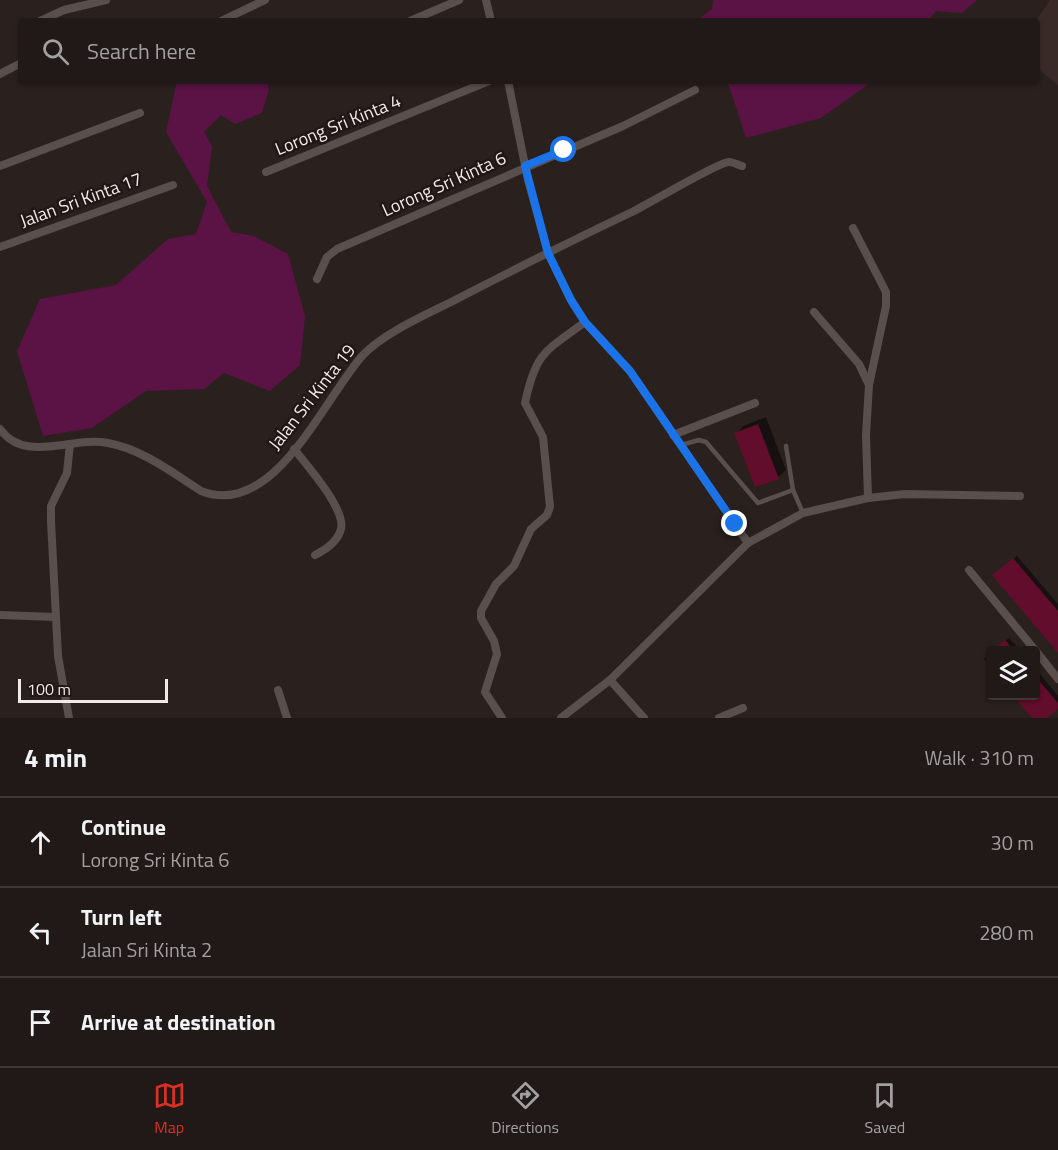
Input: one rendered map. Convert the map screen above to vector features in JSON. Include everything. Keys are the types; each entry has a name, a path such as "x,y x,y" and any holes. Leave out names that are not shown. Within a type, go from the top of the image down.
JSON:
{"street":[{"path":"47,18 64,10 106,0"},
{"path":"227,18 265,0"},
{"path":"417,18 459,0"},
{"path":"486,0 490,18"},
{"path":"0,74 18,65"},
{"name":"Lorong Sri Kinta 4","path":"266,172 482,84"},
{"path":"509,84 525,166 548,253 571,300 585,322 630,371 748,543"},
{"name":"Lorong Sri Kinta 6","path":"317,279 327,257 337,249 525,166 623,126 695,90"},
{"path":"0,166 140,113"},
{"name":"Jalan Sri Kinta 19","path":"0,429 8,440 20,447 105,442 122,446 214,496 240,495 268,478 294,449 364,355 379,343 429,313 666,195 716,166 729,162 742,166"},
{"name":"Jalan Sri Kinta 17","path":"0,247 173,185"},
{"path":"853,228 886,292 884,315 869,385 866,435 868,498"},
{"path":"814,312 859,364 869,385"},
{"path":"502,718 485,692 497,654 494,641 481,618 480,610 496,584 514,566 531,529 547,514 550,507 543,437 525,403 534,372 548,348 585,322"},
{"path":"673,435 755,403"},
{"path":"69,718 58,656 51,506 67,473 70,444"},
{"path":"294,449 330,497 342,528 337,537 315,555"},
{"path":"561,718 610,680 748,543 803,513 868,498 905,494 1020,496"},
{"path":"969,570 1031,646"},
{"path":"0,615 55,617"},
{"path":"1040,657 1058,679"},
{"path":"610,680 644,718"},
{"path":"278,690 287,718"},
{"path":"719,718 743,708"}],"lane":[{"path":"681,445 699,440 706,442 758,503 793,490"},
{"path":"786,446 793,490 803,513"}],"shaded area":[{"path":"713,0 977,0 962,13 936,11 930,18 700,18 712,9"},
{"path":"1050,0 1058,0 1058,85 1040,70 1040,18 1038,18"},
{"path":"176,84 268,84 269,89 262,113 235,124 221,115 204,132 212,146 207,186 231,232 254,236 288,254 305,316 300,365 270,391 224,373 204,389 146,391 92,428 43,436 17,351 40,299 116,285 168,239 196,234 207,202 166,132"},
{"path":"727,84 869,84 821,118 746,138"}],"building":[{"path":"758,424 779,479 755,487 734,433"},
{"path":"1013,558 1058,611 1058,653 992,575"},
{"path":"1005,640 1010,646 997,646"},
{"path":"1040,682 1058,703 1058,709 1047,718 1032,718 1016,700 1040,700"}],"route":[{"path":"564,150 525,166 548,253 571,300 585,322 630,371 735,524"}]}
